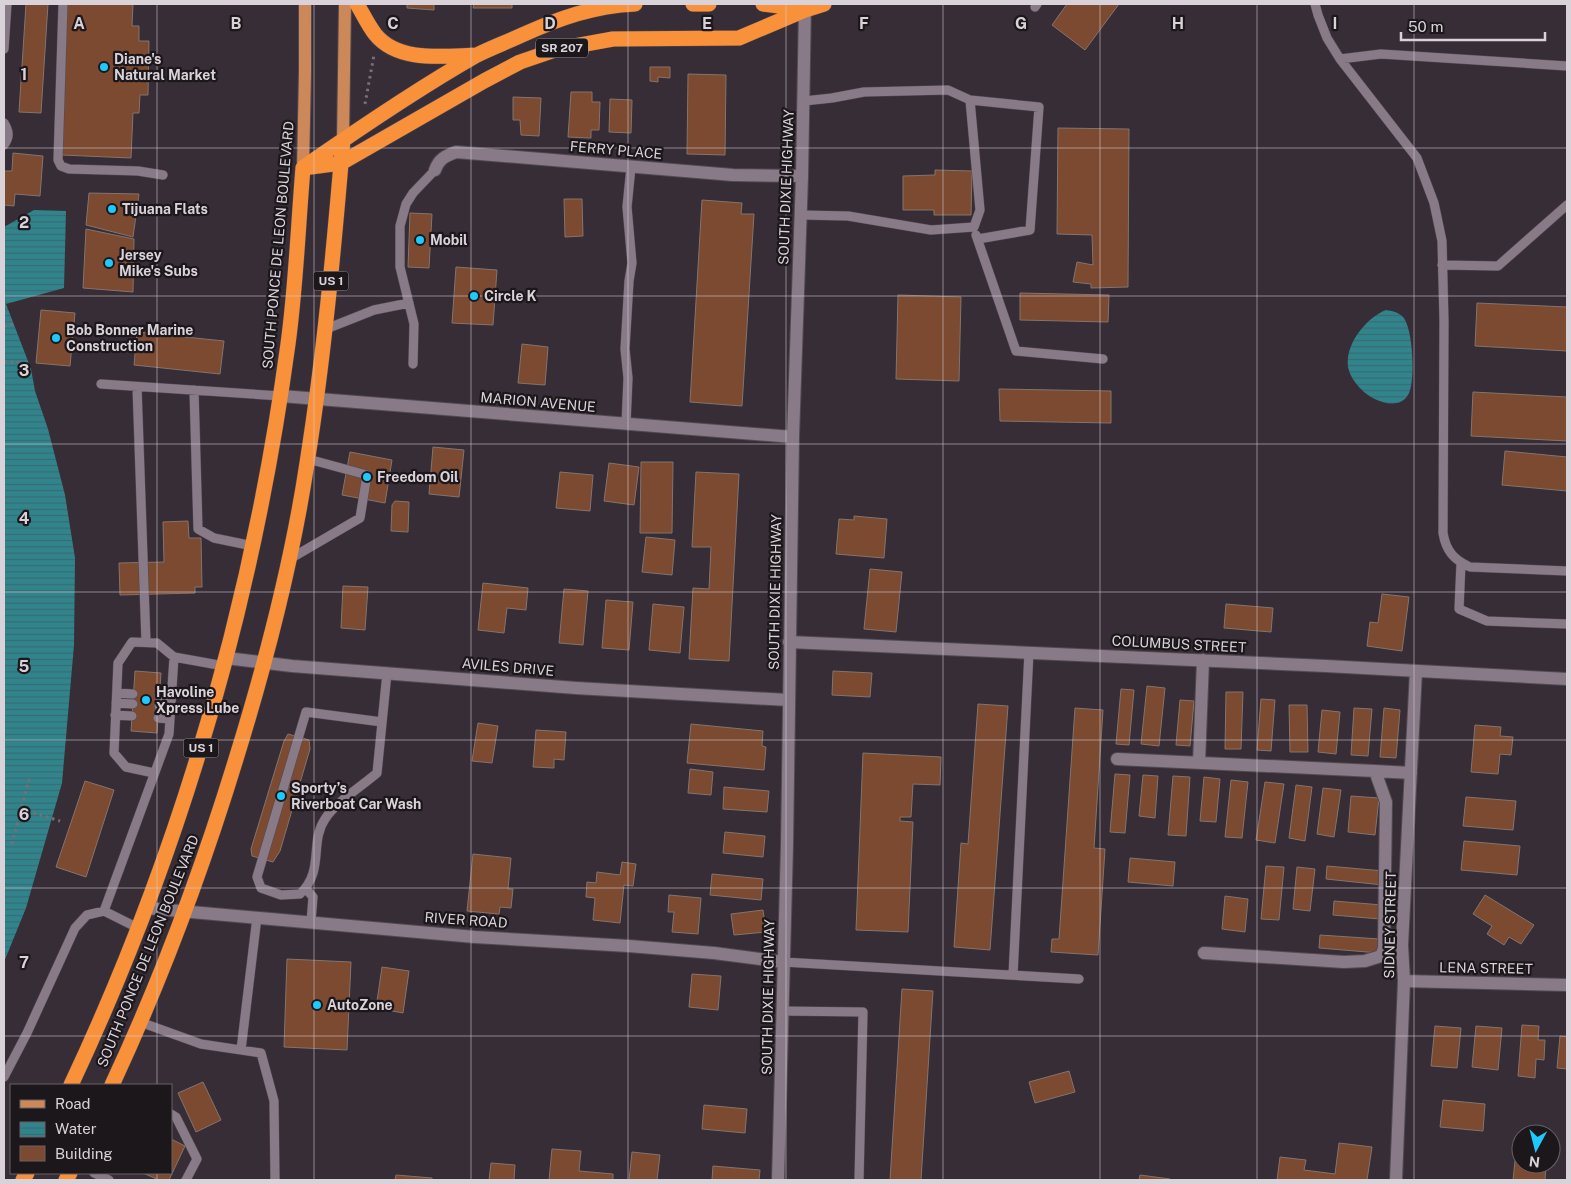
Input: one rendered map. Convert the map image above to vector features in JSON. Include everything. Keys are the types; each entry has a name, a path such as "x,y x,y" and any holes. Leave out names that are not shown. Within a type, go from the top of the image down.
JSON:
{"highway":[{"path":"357,4 375,34 388,46 410,54 438,56 478,55"},
{"name":"SR 207","path":"302,168 413,94 478,55 557,20 590,9 635,4"},
{"path":"693,4 709,4"},
{"name":"SR 207","path":"762,4 805,7 824,4"},
{"name":"SR 207","path":"302,168 341,162 520,62 558,49 613,40 739,38 805,7"},
{"name":"SOUTH PONCE DE LEON BOULEVARD","path":"112,1084 140,1022 184,911 226,790 264,663 288,560 308,459 326,329 343,140"},
{"name":"SOUTH PONCE DE LEON BOULEVARD","path":"71,1084 114,988 146,908 209,722 225,662 253,546 281,396 289,341 302,168"}],"main road":[{"name":"SOUTH PONCE DE LEON BOULEVARD","path":"302,168 306,72 305,4"},
{"name":"SOUTH PONCE DE LEON BOULEVARD","path":"343,140 344,4"}],"street":[{"name":"SOUTH DIXIE HIGHWAY","path":"778,1180 793,437 801,215 805,7"},
{"name":"FERRY PLACE","path":"435,170 438,162 446,155 456,152 733,175 802,176"},
{"name":"MARION AVENUE","path":"281,396 793,437"},
{"name":"COLUMBUS STREET","path":"789,642 1203,660 1567,679"},
{"path":"1199,763 1203,660"},
{"name":"AVILES DRIVE","path":"225,662 264,663 576,688 788,700"},
{"name":"SIDNEY STREET","path":"1396,1180 1404,982 1402,945 1416,671"},
{"path":"1117,759 1411,773"},
{"path":"1204,953 1344,962 1365,961 1381,956 1384,948 1386,802 1375,771"},
{"name":"RIVER ROAD","path":"146,908 475,936 667,949 783,962"},
{"name":"LENA STREET","path":"1404,982 1567,985"}],"lane":[{"path":"4,49 6,4"},
{"path":"63,4 58,160 61,166 69,169 138,171 163,175"},
{"path":"1315,4 1327,38 1340,59 1417,158 1434,203 1442,241 1444,321 1442,533 1445,544 1451,554 1461,563 1470,567 1567,571"},
{"path":"1340,59 1381,54 1567,66"},
{"path":"804,101 864,92 948,90 970,100 1039,107 1030,230 978,239"},
{"path":"970,100 980,210 974,227 1016,351 1103,359"},
{"path":"4,123 8,130 8,139 4,146"},
{"path":"626,424 628,378 625,349 629,281 632,263 627,207 631,167"},
{"path":"413,364 414,324 400,267 400,226 406,204 413,193 435,170"},
{"path":"1442,266 1498,266 1567,205"},
{"path":"801,215 848,216 930,230 974,227"},
{"path":"326,329 374,310 409,303"},
{"path":"101,384 281,396"},
{"path":"137,387 146,642"},
{"path":"194,390 198,530 214,538 253,546"},
{"path":"288,560 360,518 367,475 308,459"},
{"path":"1461,563 1459,608 1488,621 1567,624"},
{"path":"154,773 126,767 114,753 118,663 132,642 157,643 174,657 225,662"},
{"path":"1013,975 1029,652"},
{"path":"104,911 169,734 174,657"},
{"path":"382,722 306,712 257,876 261,888 281,895 300,894 306,889 317,862 317,840 324,819 336,806 377,773 387,673"},
{"path":"117,693 133,694"},
{"path":"160,696 172,696"},
{"path":"116,703 132,704"},
{"path":"159,706 171,707"},
{"path":"116,716 132,716"},
{"path":"158,718 170,719"},
{"path":"306,889 313,898 311,922"},
{"path":"4,1077 27,1034 75,928 87,915 104,911 138,928"},
{"path":"241,1050 256,917"},
{"path":"783,962 1079,979"},
{"path":"782,1011 863,1012 859,1180"},
{"path":"140,1022 202,1044 261,1053 274,1101 275,1180"},
{"path":"172,1115 176,1117 196,1158 186,1180"},
{"path":"96,1174 109,1180"}],"path":[{"path":"365,104 375,51"},
{"path":"4,326 14,324"},
{"path":"4,362 29,364"},
{"path":"12,844 29,779"},
{"path":"21,809 60,821"}],"water":[{"path":"34,210 66,211 64,288 6,304 31,369 35,391 48,429 65,495 75,558 74,645 62,783 26,908 4,962 4,227"},
{"path":"1386,310 1393,311 1403,317 1411,343 1412,379 1408,395 1398,403 1384,402 1365,393 1353,379 1348,367 1350,350 1358,333 1371,319"}],"building":[{"path":"26,4 48,4 41,113 19,112"},
{"path":"67,4 133,4 132,26 139,26 139,41 149,41 148,95 140,95 139,113 133,113 131,158 62,155"},
{"path":"407,4 434,4 434,10 407,8"},
{"path":"474,4 512,4 512,8 473,8"},
{"path":"1067,4 1119,4 1085,50 1052,25"},
{"path":"650,67 670,67 670,78 658,77 658,82 650,81"},
{"path":"688,74 726,75 725,155 687,154"},
{"path":"571,92 592,92 592,102 600,102 599,130 591,130 591,138 568,137"},
{"path":"513,97 541,98 539,136 521,135 520,120 513,120"},
{"path":"610,99 632,100 631,133 609,132"},
{"path":"1058,128 1129,129 1128,287 1091,288 1091,284 1073,282 1077,262 1093,265 1092,235 1057,234"},
{"path":"13,153 43,156 40,196 15,194 14,206 4,205 4,171 12,171"},
{"path":"935,170 972,171 971,215 934,215 934,210 903,210 903,176 935,175"},
{"name":"Tijuana Flats","path":"89,193 139,194 133,237 86,225"},
{"path":"564,199 582,199 583,236 565,237"},
{"path":"702,200 742,203 741,214 754,214 742,406 690,402"},
{"name":"Mobil","path":"410,213 432,214 429,268 408,267"},
{"name":"Jersey Mike's Subs","path":"86,229 134,239 133,292 83,288"},
{"name":"Circle K","path":"456,267 497,270 493,325 452,323"},
{"path":"1020,293 1109,295 1108,322 1020,320"},
{"path":"898,295 961,297 959,381 896,379"},
{"path":"1477,303 1567,307 1567,351 1475,346"},
{"name":"Bob Bonner Marine Construction","path":"41,310 75,313 70,366 36,363"},
{"path":"137,332 224,341 220,374 134,365"},
{"path":"522,344 548,347 545,385 518,383"},
{"path":"999,389 1111,391 1111,423 1000,421"},
{"path":"1473,392 1567,397 1567,441 1471,436"},
{"path":"433,447 464,450 459,497 429,494"},
{"path":"1505,451 1567,457 1567,491 1502,485"},
{"name":"Freedom Oil","path":"350,452 392,460 385,503 342,495"},
{"path":"641,462 673,462 672,533 640,533"},
{"path":"609,463 639,467 634,505 604,501"},
{"path":"560,472 593,475 590,511 556,508"},
{"path":"696,472 739,474 729,661 689,659 693,588 709,589 711,547 692,547"},
{"path":"395,501 409,502 408,532 391,531 392,505"},
{"path":"854,516 887,519 884,558 836,554 839,519 854,520"},
{"path":"188,521 189,538 201,538 202,587 195,587 195,593 120,595 119,563 164,562 163,522"},
{"path":"646,537 675,540 672,575 642,572"},
{"path":"870,569 902,572 896,632 864,629"},
{"path":"483,583 528,588 526,610 507,608 504,633 478,630"},
{"path":"343,586 368,587 365,630 341,628"},
{"path":"564,589 588,591 583,645 559,643"},
{"path":"1382,594 1409,597 1402,651 1367,646 1370,622 1378,623"},
{"path":"606,600 633,602 629,650 602,648"},
{"path":"653,604 684,607 680,653 649,650"},
{"path":"1226,604 1273,608 1271,632 1224,628"},
{"name":"Havoline Xpress Lube","path":"135,671 161,673 157,733 131,731"},
{"path":"833,671 872,673 870,697 832,695"},
{"path":"1147,686 1165,688 1159,746 1141,744"},
{"path":"1121,689 1134,690 1129,745 1116,744"},
{"path":"1226,692 1243,692 1241,749 1225,749"},
{"path":"1261,699 1275,700 1271,751 1257,750"},
{"path":"1180,700 1194,701 1190,746 1176,745"},
{"path":"978,704 1008,706 990,950 954,947 961,843 968,844"},
{"path":"1289,705 1307,705 1308,752 1290,752"},
{"path":"1075,708 1103,710 1094,848 1105,849 1098,955 1051,952 1052,939 1059,939"},
{"path":"1354,708 1372,709 1368,756 1351,755"},
{"path":"1384,708 1400,710 1396,758 1380,757"},
{"path":"1322,710 1340,712 1336,754 1318,752"},
{"path":"478,723 498,726 492,763 472,761"},
{"path":"691,724 763,731 762,746 766,747 764,770 687,763"},
{"path":"1475,725 1501,727 1500,736 1513,737 1511,755 1500,754 1498,774 1471,772"},
{"path":"536,730 566,732 564,760 554,759 554,768 533,767"},
{"name":"Sporty’s Riverboat Car Wash","path":"288,734 309,740 310,749 280,851 273,862 252,856 251,849 284,741"},
{"path":"863,753 941,757 940,785 913,784 911,817 900,817 900,821 913,822 908,932 856,930"},
{"path":"690,769 713,772 711,795 688,793"},
{"path":"1115,774 1130,775 1125,833 1110,832"},
{"path":"1143,775 1158,776 1155,818 1139,816"},
{"path":"1173,776 1190,777 1186,836 1168,835"},
{"path":"1204,777 1220,779 1216,822 1200,821"},
{"path":"1231,780 1248,782 1242,838 1225,837"},
{"path":"85,781 114,790 86,877 56,867"},
{"path":"1265,782 1284,784 1275,843 1256,840"},
{"path":"1296,785 1312,787 1305,841 1289,838"},
{"path":"724,787 769,791 767,812 723,809"},
{"path":"1323,788 1341,790 1334,837 1317,834"},
{"path":"1351,796 1379,798 1375,835 1348,832"},
{"path":"1466,797 1516,801 1513,830 1463,826"},
{"path":"725,832 765,836 763,857 723,853"},
{"path":"1464,841 1520,846 1517,875 1461,870"},
{"path":"473,854 511,858 508,889 513,889 511,908 500,907 499,914 467,911"},
{"path":"1130,858 1175,862 1173,886 1128,882"},
{"path":"622,862 636,864 633,886 624,885 620,923 593,920 595,898 586,897 587,882 596,883 597,872 620,875"},
{"path":"1266,866 1284,867 1279,920 1261,919"},
{"path":"1327,866 1384,871 1383,885 1326,879"},
{"path":"1297,867 1315,869 1310,911 1293,909"},
{"path":"712,874 763,879 761,900 710,895"},
{"path":"669,895 701,898 698,934 672,932 674,912 668,912"},
{"path":"1485,895 1534,925 1521,944 1509,937 1504,945 1487,934 1492,926 1473,914"},
{"path":"1225,896 1248,899 1245,932 1222,929"},
{"path":"1334,901 1382,905 1380,919 1333,915"},
{"path":"763,910 766,932 734,935 731,914"},
{"path":"1320,935 1380,939 1379,953 1319,948"},
{"name":"AutoZone","path":"287,959 351,962 347,1050 284,1047"},
{"path":"382,967 409,971 403,1013 376,1008"},
{"path":"692,974 721,976 718,1010 689,1007"},
{"path":"902,989 933,991 921,1180 890,1180"},
{"path":"1522,1025 1539,1026 1538,1040 1545,1040 1544,1060 1536,1059 1535,1078 1518,1076"},
{"path":"1435,1026 1461,1028 1457,1068 1431,1066"},
{"path":"1476,1026 1502,1028 1498,1070 1472,1067"},
{"path":"1560,1036 1567,1037 1567,1069 1557,1068"},
{"path":"1069,1071 1075,1092 1035,1103 1029,1082"},
{"path":"203,1082 221,1120 196,1132 178,1093"},
{"path":"1443,1100 1485,1104 1483,1131 1440,1127"},
{"path":"704,1105 747,1109 745,1133 702,1129"},
{"path":"172,1140 185,1146 172,1174"},
{"path":"1339,1143 1372,1147 1367,1180 1277,1180 1280,1157 1306,1160 1304,1170 1335,1174"},
{"path":"552,1149 581,1151 579,1171 613,1174 613,1180 549,1180"},
{"path":"632,1152 660,1155 657,1180 629,1180"},
{"path":"491,1163 515,1165 514,1180 489,1180"},
{"path":"713,1166 760,1170 759,1180 712,1180"},
{"path":"145,1174 172,1174 169,1180 159,1180"},
{"path":"1514,1174 1545,1174 1545,1180 1513,1180"},
{"path":"396,1175 432,1178 432,1180 395,1180"},
{"path":"1140,1175 1170,1179 1170,1180 1139,1180"}],"place":[{"name":"Diane's Natural Market","path":"104,67"},
{"name":"Tijuana Flats","path":"112,209"},
{"name":"Mobil","path":"420,240"},
{"name":"Jersey Mike's Subs","path":"109,263"},
{"name":"Circle K","path":"474,296"},
{"name":"Bob Bonner Marine Construction","path":"56,338"},
{"name":"Freedom Oil","path":"367,477"},
{"name":"Havoline Xpress Lube","path":"146,700"},
{"name":"Sporty’s Riverboat Car Wash","path":"281,796"},
{"name":"AutoZone","path":"317,1005"}]}
